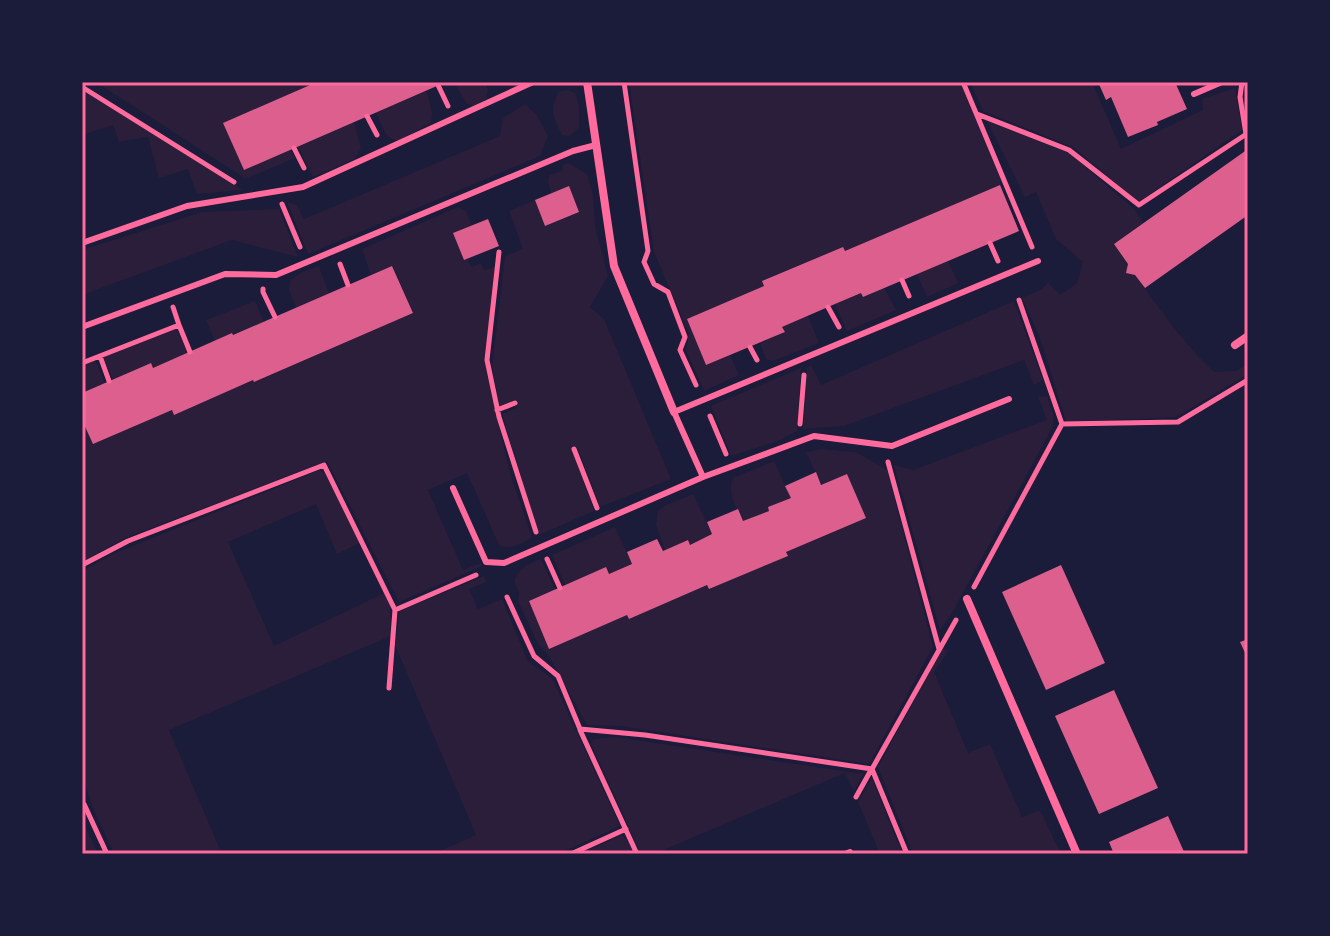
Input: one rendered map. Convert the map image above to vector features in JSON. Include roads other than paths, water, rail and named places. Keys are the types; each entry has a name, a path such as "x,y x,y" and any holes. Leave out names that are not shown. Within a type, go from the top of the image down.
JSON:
{"street":[{"path":"587,82 614,266 674,412"},
{"path":"1235,345 1248,336"},
{"path":"967,599 1077,854"}],"lane":[{"path":"82,243 187,206 303,187 533,82"},
{"path":"1194,94 1222,82"},
{"path":"82,327 225,274 276,275 573,151 596,145"},
{"path":"703,477 674,412 1038,261"},
{"path":"453,488 486,562 504,563 703,477 814,436 892,446 1009,399"}]}
